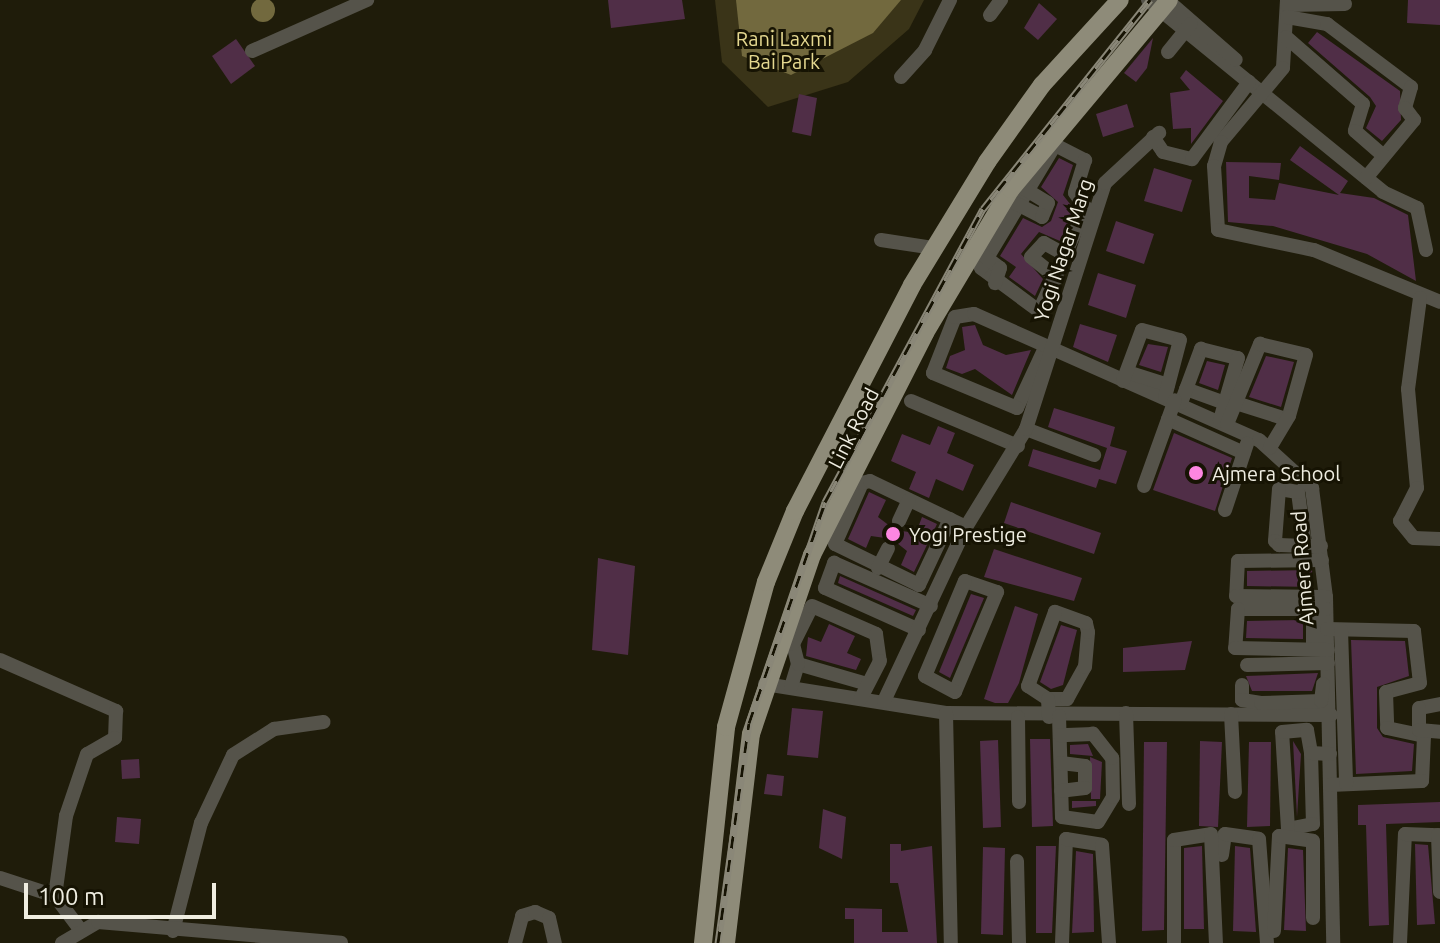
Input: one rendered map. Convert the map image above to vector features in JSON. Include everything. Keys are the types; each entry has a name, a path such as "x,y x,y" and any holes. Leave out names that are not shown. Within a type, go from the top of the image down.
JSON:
{"main road":[{"name":"Link Road","path":"703,943 726,727 766,582 820,462 934,248 1042,85 1120,0"},
{"name":"Link Road","path":"726,943 746,766 765,684 924,357 1047,140 1162,2"}],"street":[{"path":"252,51 367,0"},
{"path":"901,77 925,50 950,0"},
{"path":"990,15 1001,0"},
{"path":"1162,2 1258,86 1423,217 1426,250"},
{"path":"1287,7 1319,2 1345,4"},
{"path":"1287,7 1283,68 1258,86 1221,142 1214,166 1218,230 1334,256 1420,298 1440,302"},
{"path":"1287,7 1327,24 1411,87 1405,108 1414,120 1369,174"},
{"path":"1168,52 1189,26"},
{"path":"1286,37 1363,104 1355,131 1384,156"},
{"name":"Yogi Nagar Marg","path":"1048,352 1064,276 1109,174 1156,135 1163,152 1192,159 1258,86"},
{"path":"1055,145 1085,160 1075,193 1086,208 1062,253 1064,276 1039,311 983,275 984,256 1055,145"},
{"path":"1017,204 1042,217 1048,203 1026,190"},
{"path":"881,240 934,248"},
{"path":"1062,253 1044,243 1031,257 1064,276"},
{"path":"1420,298 1408,389 1417,488 1400,521 1414,538 1440,539"},
{"name":"Ajmera Road","path":"947,313 974,314 1048,352 1175,395 1270,448 1302,487 1317,500 1320,601 1334,630 1326,659 1331,715 1329,807 1333,943"},
{"path":"1125,376 1146,328 1180,340 1175,395 1144,486"},
{"path":"1223,422 1260,344 1306,355 1286,419 1270,448"},
{"path":"1175,395 1201,349 1238,358 1231,403"},
{"path":"924,357 933,373 945,382 1017,408 1048,352"},
{"path":"884,701 966,527 1026,429 1048,352"},
{"path":"1175,395 1231,403 1286,419"},
{"path":"911,401 1018,446"},
{"path":"1168,419 1244,453"},
{"path":"1026,429 1094,455"},
{"path":"1225,510 1250,436"},
{"path":"950,519 926,576 919,585 878,568 835,544 862,483 909,500 950,519 966,527"},
{"path":"1305,546 1302,487 1274,493 1275,541 1305,546 1319,555"},
{"path":"899,521 909,500"},
{"path":"878,568 888,548"},
{"path":"1319,555 1238,561 1236,596 1320,601"},
{"path":"934,654 914,633 824,585 838,563 956,601"},
{"path":"926,576 933,596"},
{"path":"965,581 997,592 960,691 927,684 934,654 965,581"},
{"path":"1313,643 1320,601"},
{"path":"1320,601 1238,609 1235,648 1326,659"},
{"path":"791,687 798,664 793,644 803,602 876,634 880,661 862,690"},
{"path":"1048,699 1067,699 1085,667 1088,632 1086,623 1055,612 1028,686 1048,699 1060,735 1061,791 1066,822 1098,822 1113,797 1112,758 1096,736 1060,735"},
{"path":"1330,785 1422,781 1424,736 1387,728 1386,692 1420,683 1414,631 1334,630 1346,784"},
{"path":"1247,665 1326,659"},
{"path":"1300,708 1323,700 1326,659"},
{"path":"0,660 116,711 115,738 83,760 66,816 55,896"},
{"path":"798,664 884,701 946,713 1018,717 1126,713 1231,714 1270,708 1300,708 1331,715"},
{"path":"765,684 862,690"},
{"path":"1242,685 1245,703 1270,708"},
{"path":"1440,704 1419,708 1419,730 1440,732"},
{"path":"946,713 951,943"},
{"path":"1126,713 1129,804"},
{"path":"1231,714 1235,792"},
{"path":"1018,717 1019,802"},
{"path":"173,931 201,823 233,755 274,729 324,722"},
{"path":"1307,730 1311,753 1311,828 1284,823 1282,732 1307,730"},
{"path":"1311,753 1330,754"},
{"path":"1061,763 1085,766 1085,788 1061,791"},
{"path":"1312,808 1329,807"},
{"path":"1174,943 1174,840 1200,834 1215,838 1216,943"},
{"path":"1222,943 1225,834 1259,839 1267,943"},
{"path":"1400,943 1405,834 1438,835 1440,892"},
{"path":"1274,943 1274,841 1309,837 1313,918"},
{"path":"1062,943 1066,839 1102,845 1109,943"},
{"path":"1017,861 1019,943"},
{"path":"1313,875 1331,874"},
{"path":"0,878 55,896 79,928"},
{"path":"515,943 522,916 535,912 549,918 555,943"},
{"path":"62,943 79,928 98,922 173,931 341,943"}],"green space":[{"name":"Rani Laxmi Bai Park","path":"715,0 924,0 909,29 848,82 768,107 722,62"}],"shaded area":[{"path":"263,-2 271,2 275,10 271,18 263,22 255,18 251,10 255,2"},
{"path":"736,0 901,0 873,33 791,75 742,56"}],"building":[{"path":"608,0 682,0 685,19 611,28"},
{"path":"1408,0 1440,0 1440,25 1407,23"},
{"path":"1039,3 1057,19 1038,40 1024,28"},
{"path":"1317,32 1400,91 1401,120 1382,141 1366,128 1376,106 1370,97 1308,43"},
{"path":"1153,38 1147,68 1136,82 1124,73"},
{"path":"236,39 255,66 231,84 212,56"},
{"path":"1186,70 1223,101 1191,144 1191,128 1173,129 1170,93 1190,90 1180,78"},
{"path":"799,94 817,98 811,136 792,132"},
{"path":"1127,104 1134,127 1103,137 1096,114"},
{"path":"1300,146 1348,181 1340,193 1374,198 1408,215 1416,281 1367,254 1273,226 1228,222 1226,162 1281,163 1279,180 1249,176 1249,198 1275,200 1279,183 1339,195 1290,160"},
{"path":"1059,158 1073,165 1063,195 1074,209 1060,241 1039,232 1021,254 1043,279 1035,296 1009,277 1016,267 1000,256 1023,218 1042,227 1051,221 1058,202 1041,187"},
{"path":"1154,168 1192,180 1182,212 1144,201"},
{"path":"1116,221 1154,234 1144,264 1106,251"},
{"path":"1098,273 1136,285 1126,318 1088,305"},
{"path":"1080,324 1117,335 1108,362 1073,347"},
{"path":"975,325 983,345 1006,355 1031,350 1012,395 975,369 962,374 946,368 950,356 965,350 962,327"},
{"path":"1148,344 1168,347 1161,372 1139,365"},
{"path":"1266,356 1294,362 1281,407 1249,397"},
{"path":"1207,361 1225,365 1218,390 1199,383"},
{"path":"1054,408 1115,427 1110,446 1127,451 1116,484 1099,479 1096,488 1028,466 1033,449 1100,470 1107,448 1048,427"},
{"path":"938,426 955,433 947,453 974,465 963,491 936,479 929,498 909,489 916,472 891,461 902,434 930,445"},
{"name":"Ajmera School","path":"1174,433 1232,458 1215,511 1153,490"},
{"name":"Yogi Prestige","path":"869,492 886,500 878,517 895,530 916,533 922,517 937,524 914,572 901,565 907,551 892,539 871,536 866,548 848,539"},
{"path":"1011,502 1101,533 1094,554 1004,523"},
{"path":"994,549 1082,578 1074,601 984,577"},
{"path":"598,558 635,566 628,655 592,650"},
{"path":"1312,570 1313,587 1247,586 1247,571"},
{"path":"840,576 916,610 913,616 838,583"},
{"path":"971,594 984,598 950,678 939,672"},
{"path":"1015,606 1038,614 1019,683 1008,703 995,703 984,699"},
{"path":"1303,620 1303,639 1246,638 1247,621"},
{"path":"829,624 855,636 847,653 861,659 856,670 806,656 808,637 821,642"},
{"path":"1061,625 1077,630 1063,685 1051,689 1040,682"},
{"path":"1351,640 1405,641 1409,676 1377,687 1377,728 1383,737 1414,744 1412,771 1356,774"},
{"path":"1192,641 1185,670 1123,672 1123,648"},
{"path":"1318,673 1312,691 1252,691 1246,676"},
{"path":"792,708 823,711 818,758 787,755"},
{"path":"1030,739 1050,739 1053,826 1032,827"},
{"path":"998,740 1001,827 983,828 980,741"},
{"path":"1200,741 1222,742 1218,827 1199,826"},
{"path":"1293,741 1301,754 1297,817"},
{"path":"1144,742 1167,742 1164,930 1142,931"},
{"path":"1249,742 1271,742 1270,826 1247,827"},
{"path":"1088,744 1093,756 1070,754 1070,745"},
{"path":"1090,757 1102,762 1100,799 1091,799"},
{"path":"139,759 140,778 122,779 121,760"},
{"path":"767,774 784,776 782,796 764,794"},
{"path":"1072,801 1096,801 1096,806 1072,808"},
{"path":"1440,802 1440,822 1386,824 1389,925 1369,926 1366,825 1358,825 1358,805"},
{"path":"823,809 846,817 842,859 819,848"},
{"path":"117,817 141,819 139,844 115,842"},
{"path":"890,844 901,844 901,851 932,846 937,943 854,943 854,919 845,919 845,908 882,909 882,932 908,932 898,883 890,883"},
{"path":"1415,844 1428,845 1435,924 1417,925"},
{"path":"1036,846 1056,846 1052,933 1036,933"},
{"path":"1202,846 1204,929 1184,929 1184,848"},
{"path":"1235,846 1250,848 1256,932 1233,931"},
{"path":"983,847 1005,848 1003,935 981,934"},
{"path":"1288,848 1303,850 1306,931 1284,930"},
{"path":"1076,851 1093,854 1094,932 1072,933"}],"railway":[{"path":"718,943 749,723 825,502 983,209 1150,0"}],"place":[{"name":"Ajmera School","path":"1196,473"},
{"name":"Yogi Prestige","path":"893,534"}]}
